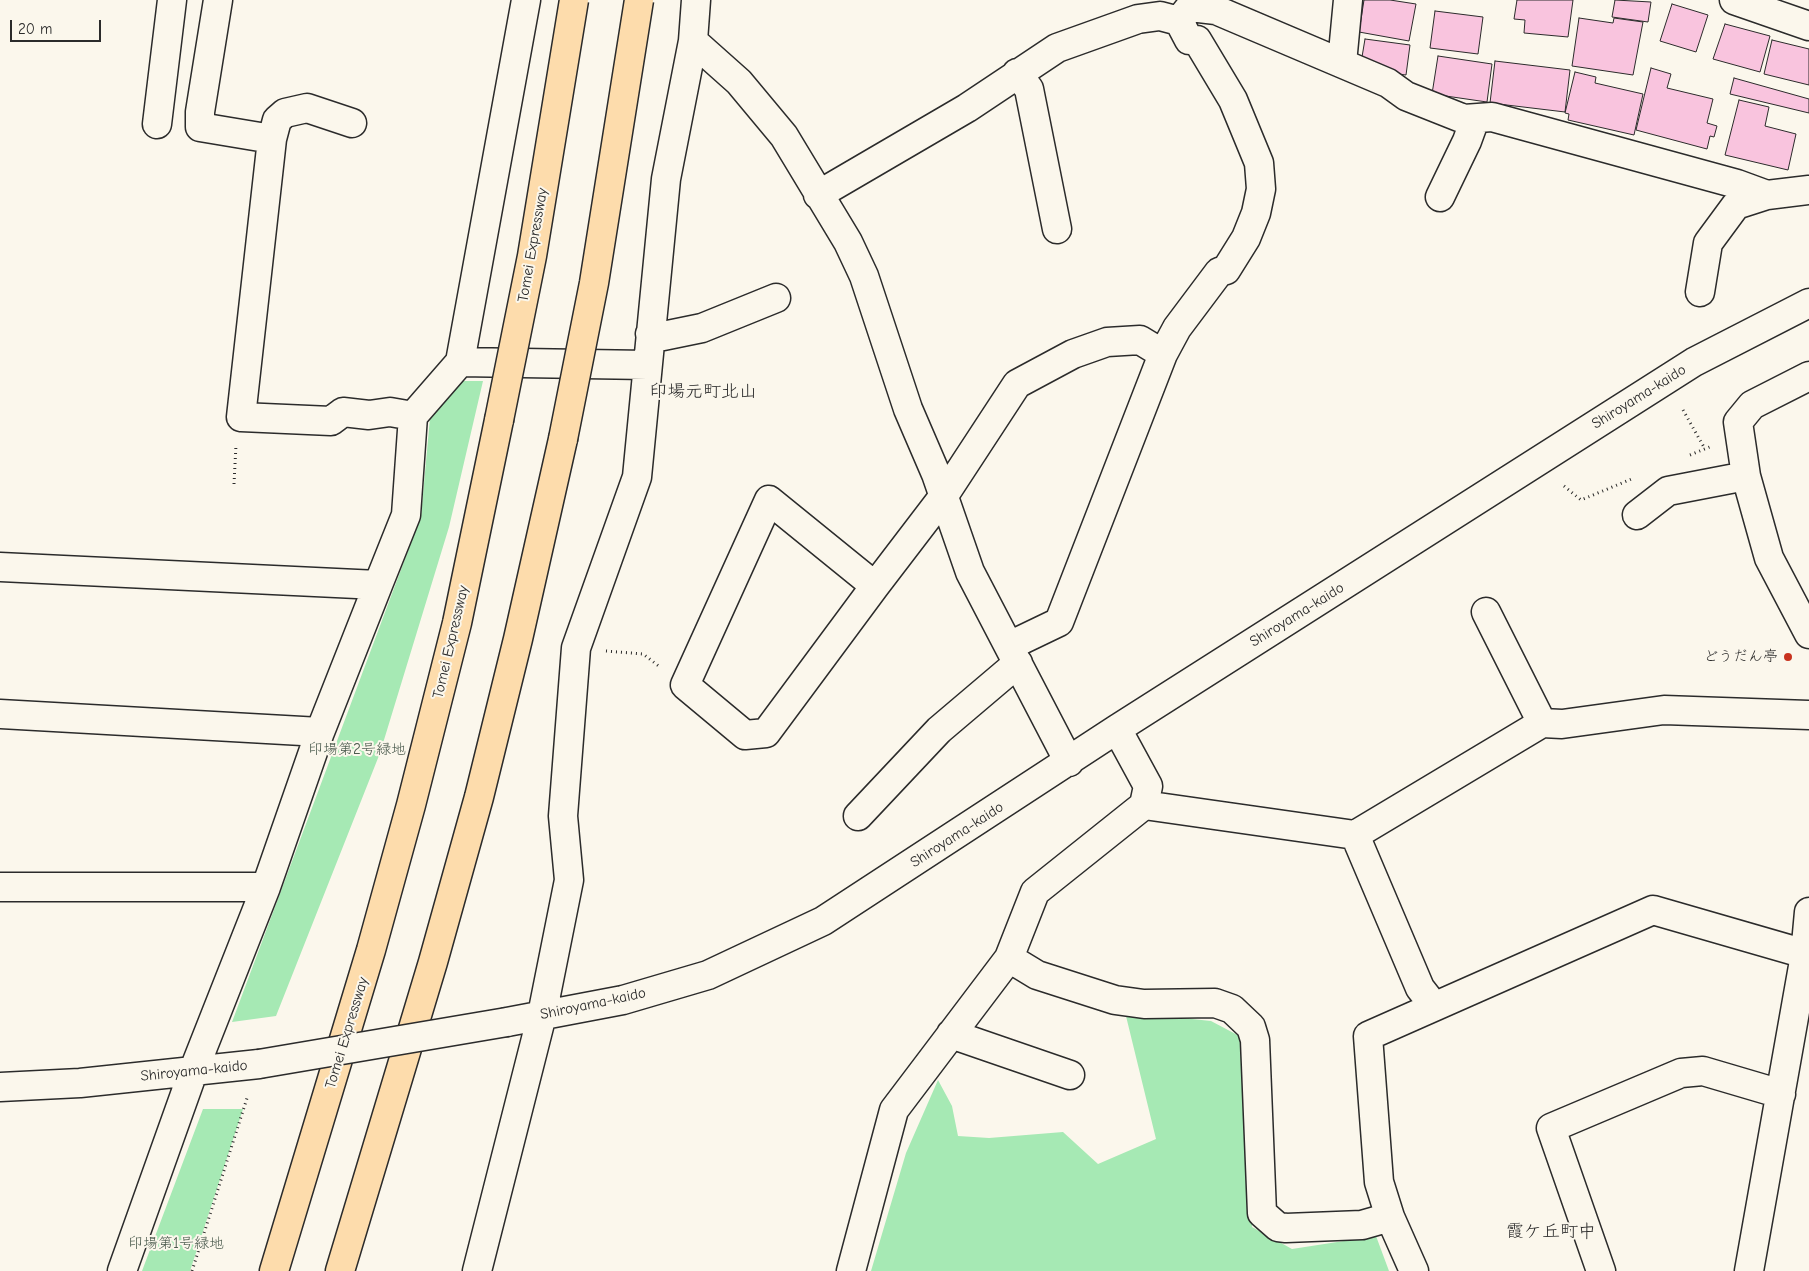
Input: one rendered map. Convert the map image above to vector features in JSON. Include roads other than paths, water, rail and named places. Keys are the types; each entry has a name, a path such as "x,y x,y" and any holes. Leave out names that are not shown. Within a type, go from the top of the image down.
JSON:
{"highway":[{"name":"Tomei Expressway","path":"274,1271 366,968 411,805 457,622 532,256 574,0"},
{"path":"340,1271 433,962 479,797 518,639 563,439 594,283 640,0"}],"street":[{"path":"157,124 172,0"},
{"path":"218,0 200,112 200,128 272,139"},
{"path":"122,1271 193,1072 266,887 320,732 406,515 414,416 460,362 526,0"},
{"path":"476,1271 542,1015 568,880 563,816 576,648 637,477 666,179 693,40 696,0"},
{"path":"1342,63 1348,0"},
{"path":"1734,0 1809,26"},
{"path":"1179,21 1190,7 1216,10 1388,83 1406,96 1464,119 1492,117 1737,184 1767,195"},
{"path":"818,195 967,108 1057,48 1138,19 1160,16 1179,21 1189,40 1197,40 1233,100 1259,163 1261,189 1256,213 1246,238 1226,270 1219,272 1177,328 1163,354 1059,622 1013,655 858,816"},
{"path":"693,40 739,82 784,136 848,242 864,276 908,409 936,474 970,572 1069,762"},
{"path":"1017,73 1029,89 1056,229"},
{"path":"352,122 307,108 285,113 277,120 272,139 241,417 331,421 343,412 368,415 390,412 414,416"},
{"path":"1440,197 1467,141 1475,119"},
{"path":"1700,292 1708,243 1736,205 1767,195 1809,190"},
{"path":"650,334 663,336 702,328 776,298"},
{"name":"Shiroyama-kaido","path":"0,1087 80,1084 259,1064 507,1022 623,1000 708,975 823,922 1117,729 1694,362 1809,303"},
{"path":"874,586 769,500 685,685 745,735 766,733 874,586 943,497 1017,384 1073,354 1106,342 1140,340 1163,354"},
{"path":"460,362 647,365"},
{"path":"1809,376 1752,404 1738,422 1746,476 1769,558 1809,634"},
{"path":"1637,515 1668,491 1746,476"},
{"path":"0,567 378,585"},
{"path":"1486,612 1542,723"},
{"path":"1144,805 1355,835 1542,723 1562,724 1664,710 1809,715"},
{"path":"0,714 320,732"},
{"path":"851,1271 894,1110 1009,958 1035,892 1144,805 1148,786 1117,729"},
{"path":"1355,835 1420,988 1434,1006"},
{"path":"0,888 266,887"},
{"path":"1414,1271 1390,1217 1379,1182 1368,1036 1654,910 1807,955"},
{"path":"1749,1271 1807,955 1809,912"},
{"path":"1009,958 1037,975 1115,1000 1144,1004 1215,1003 1232,1009 1251,1027 1255,1040 1262,1213 1278,1227 1286,1228 1362,1225 1390,1217"},
{"path":"952,1034 1070,1074"},
{"path":"1601,1271 1551,1128 1681,1073 1703,1071 1781,1094"}],"place":[{"name":"どうだん亭","path":"1788,657"}],"district":[{"name":"印場元町北山","path":"703,392"},
{"name":"霞ケ丘町中","path":"1551,1232"}],"park label":[{"name":"印場第2号緑地","path":"357,750"},
{"name":"印場第1号緑地","path":"176,1244"}]}
